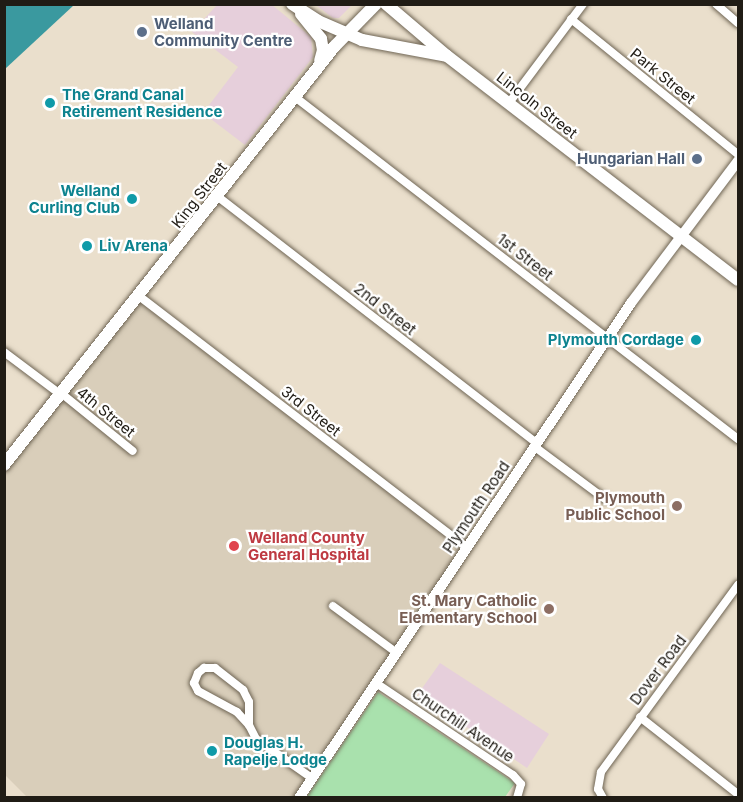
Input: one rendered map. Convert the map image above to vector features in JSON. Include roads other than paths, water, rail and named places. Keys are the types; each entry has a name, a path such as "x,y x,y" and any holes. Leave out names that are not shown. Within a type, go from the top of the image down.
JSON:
{"main road":[{"name":"King Street","path":"4,465 319,65 376,4"},
{"path":"386,4 447,56"},
{"name":"Lincoln Street","path":"294,6 318,21 362,40 447,56 738,280"},
{"path":"294,6 322,44 319,65"}],"street":[{"name":"Park Street","path":"568,4 738,154"},
{"path":"716,4 738,23"},
{"path":"509,103 577,12"},
{"name":"1st Street","path":"295,97 738,439"},
{"name":"Plymouth Road","path":"299,798 608,338 738,161"},
{"name":"2nd Street","path":"217,196 605,499"},
{"name":"3rd Street","path":"139,296 467,548"},
{"name":"4th Street","path":"4,352 133,451"},
{"name":"Dover Road","path":"603,798 598,789 601,772 738,585"},
{"path":"333,606 397,653"},
{"path":"249,725 249,702 243,690 215,668 200,671 194,681 198,691 237,712 249,725 260,743 312,778"},
{"name":"Churchill Avenue","path":"376,683 513,775 520,784 517,798"},
{"path":"640,717 738,794"}],"water":[{"path":"5,4 74,4 74,5 5,69"}],"place":[{"name":"Welland Community Centre","path":"142,32"},
{"name":"The Grand Canal Retirement Residence","path":"50,103"},
{"name":"Hungarian Hall","path":"697,159"},
{"name":"Welland Curling Club","path":"132,199"},
{"name":"Liv Arena","path":"87,246"},
{"name":"Plymouth Cordage","path":"696,340"},
{"name":"Plymouth Public School","path":"677,506"},
{"name":"Welland County General Hospital","path":"234,546"},
{"name":"St. Mary Catholic Elementary School","path":"549,609"},
{"name":"Douglas H. Rapelje Lodge","path":"212,751"}]}
